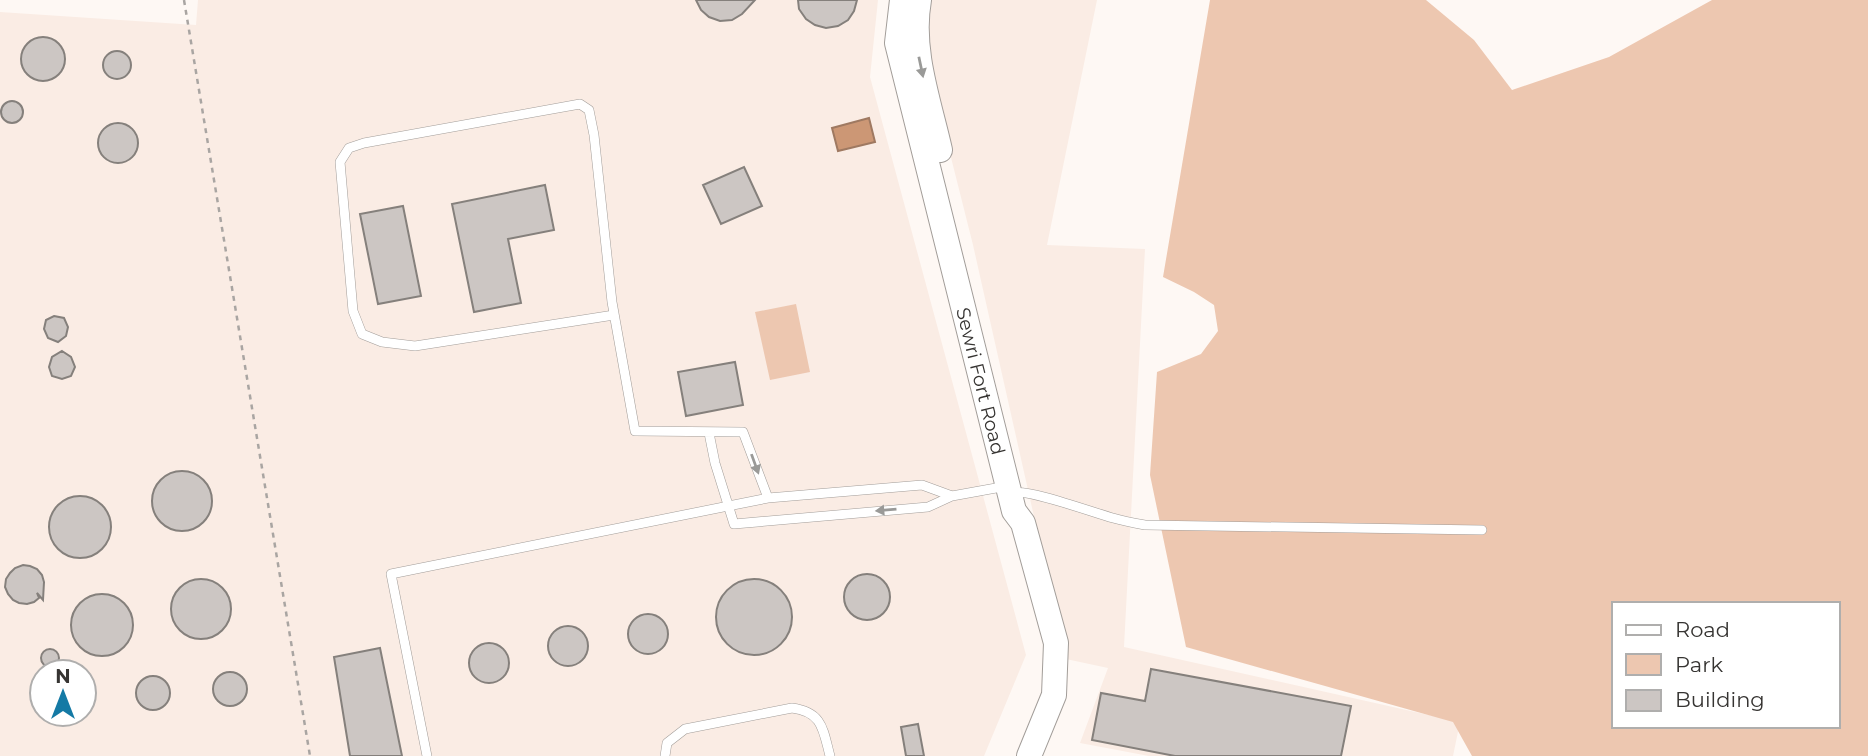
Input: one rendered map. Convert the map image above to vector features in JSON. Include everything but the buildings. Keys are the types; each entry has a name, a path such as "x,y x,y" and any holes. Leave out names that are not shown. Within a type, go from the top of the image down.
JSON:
{"street":[{"name":"Sewri Fort Road","path":"902,0 897,43 929,137 1014,488 1014,512 1023,523 1056,643 1054,695 1029,756"},
{"path":"919,0 915,20 917,48 929,137"}],"lane":[{"path":"614,315 415,346 382,342 362,334 352,310 340,162 349,148 364,143 580,104 589,110 614,315 635,432 743,432 768,498"},
{"path":"709,433 715,463 734,524 928,507 952,496 1014,488 1145,525 1482,530"},
{"path":"426,756 391,574 768,498 922,485 952,496"},
{"path":"665,756 667,743 685,729 792,708 805,709 816,716 823,727 830,756"}],"path":[{"path":"184,0 310,756"}],"shaded area":[{"path":"198,0 878,0 870,77 1026,655 984,756 0,756 0,12 196,25"},
{"path":"922,0 1097,0 1047,245 1145,249 1124,647 1460,722 1453,756 1149,756 1080,743 1108,668 1066,659 973,245 922,42"},
{"path":"869,118 875,142 838,151 832,128"}],"green space":[{"path":"1210,0 1426,0 1474,40 1512,90 1609,57 1712,0 1868,0 1868,756 1472,756 1453,722 1186,647 1150,475 1157,372 1201,354 1218,331 1214,305 1163,277"},
{"path":"796,304 810,372 770,380 755,312"}]}
